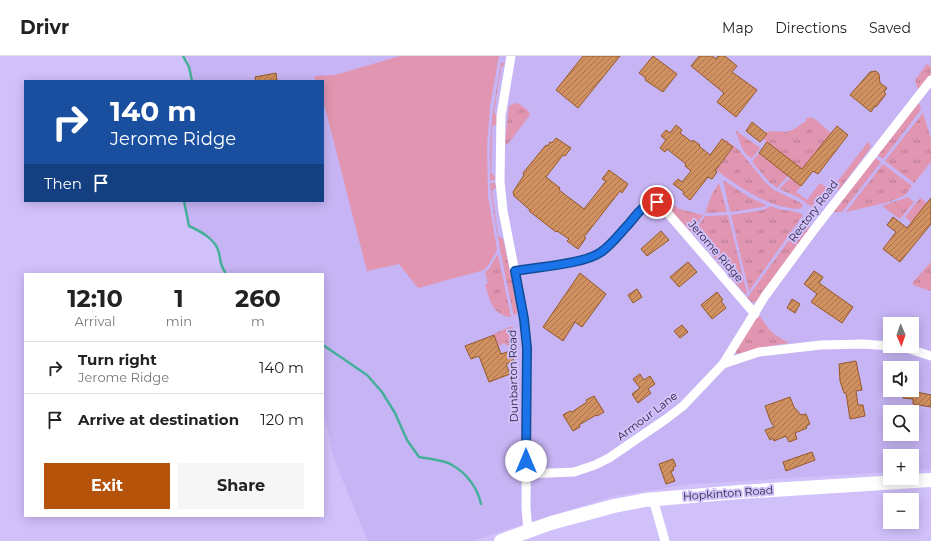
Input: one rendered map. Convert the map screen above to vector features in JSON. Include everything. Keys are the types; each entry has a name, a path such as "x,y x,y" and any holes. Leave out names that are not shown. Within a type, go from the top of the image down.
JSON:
{"main road":[{"name":"Hopkinton Road","path":"501,541 528,530 614,506 653,500 740,492 931,480"}],"street":[{"name":"Dunbarton Road","path":"511,56 501,116 500,181 503,211 524,319 527,348 526,508 528,530"},
{"name":"Rectory Road","path":"723,364 765,296 813,231 931,80"},
{"name":"Jerome Ridge","path":"515,271 590,259 602,251 642,208 649,203 657,202 755,314"},
{"name":"Armour Lane","path":"527,474 574,472 595,465 609,458 683,406 723,364 758,352 821,345 863,344 883,345"},
{"name":"Armour Lane","path":"919,352 931,356"},
{"path":"653,500 665,541"}],"shaded area":[{"path":"185,56 931,56 931,469 919,470 919,449 883,449 883,472 692,484 614,496 474,541 368,541 335,462 324,415 324,273 225,273 220,266 219,251 208,236 189,226 184,202 324,202 324,80 192,80 188,59"}],"green space":[{"path":"400,56 499,56 490,106 487,145 488,196 497,250 484,270 418,288 399,264 367,271 324,104 324,80 316,80 314,76 335,75"},
{"path":"501,63 506,63 501,68 494,112 497,117 497,123 492,127 491,173 495,176 495,180 490,180 492,117"},
{"path":"927,64 931,67 931,74 918,89 915,80"},
{"path":"918,102 921,108 920,111 883,159 876,154"},
{"path":"514,103 524,107 530,115 507,145 505,143 509,106"},
{"path":"923,113 931,139 931,162 914,183 885,161"},
{"path":"810,117 816,120 831,133 802,169 763,139 767,134 765,133 767,132 785,132 791,130"},
{"path":"735,130 760,148 752,158 743,150"},
{"path":"726,140 739,150 765,182 774,190 801,203 803,205 801,208 795,209 779,206 759,198 741,188 716,170 733,148 724,141"},
{"path":"868,142 871,147 839,190 834,186"},
{"path":"759,153 788,176 777,188 769,182 753,163 753,160"},
{"path":"874,157 881,162 842,212 833,212"},
{"path":"883,164 912,186 905,195 889,202 846,212"},
{"path":"790,178 801,186 796,192 807,200 820,183 827,188 812,207 798,197 779,189"},
{"path":"723,180 749,197 766,205 763,207 730,212"},
{"path":"490,183 495,183 496,187 492,191 498,236 503,239 518,309 514,316 497,233"},
{"path":"719,183 727,212 705,213 712,194"},
{"path":"908,197 914,202 900,219 882,206"},
{"path":"920,198 927,203 912,223 905,217"},
{"path":"665,200 679,209 703,215 691,232 663,202"},
{"path":"771,206 803,215 749,291 731,215 763,210"},
{"path":"728,215 747,293 745,294 693,233 705,216"},
{"path":"807,217 809,229 757,301 753,303 747,298"},
{"path":"497,255 511,317 500,314 496,310 490,301 485,284 488,283 485,272 489,269"},
{"path":"931,262 931,291 913,285 913,282"},
{"path":"758,316 760,316 772,332 789,343 763,347 737,354 735,350"},
{"path":"509,327 513,327 514,343 507,346 504,343 499,346 494,334"}],"building":[{"path":"583,56 620,56 578,108 556,90"},
{"path":"653,56 677,74 663,92 645,80 646,78 639,73"},
{"path":"699,56 712,56 716,59 718,56 725,56 737,66 732,72 757,90 736,117 717,102 724,93 691,66"},
{"path":"876,71 879,74 880,83 887,88 884,92 886,94 871,112 850,95 870,72"},
{"path":"276,73 277,80 256,80 255,77"},
{"path":"752,122 767,134 760,142 746,131"},
{"path":"676,125 682,130 680,133 692,142 693,140 700,145 699,146 710,155 722,139 733,147 715,171 717,172 712,179 708,177 690,200 683,194 684,192 673,184 678,179 682,182 691,171 685,166 686,164 667,149 665,152 660,148 666,140 661,136 666,130 670,133"},
{"path":"837,126 848,135 818,174 813,171 801,186 759,153 767,142 802,169"},
{"path":"556,138 571,148 565,156 563,155 546,177 560,188 559,190 584,209 606,181 602,179 609,170 628,184 622,193 620,191 584,237 586,238 578,249 567,241 569,239 557,231 556,232 529,211 530,210 514,196 513,192 524,175 523,173 546,145 548,146 550,142 552,143"},
{"path":"931,198 931,224 900,262 883,249 896,232 887,225 893,217 907,228"},
{"path":"661,231 669,240 647,256 641,249"},
{"path":"688,262 697,272 679,287 670,277"},
{"path":"814,271 823,277 819,283 853,307 842,323 811,302 817,294 804,284"},
{"path":"580,273 606,294 582,327 575,322 563,341 543,327"},
{"path":"637,289 642,297 633,303 628,295"},
{"path":"717,292 723,300 721,301 726,308 712,319 701,305"},
{"path":"792,299 800,304 795,313 787,308"},
{"path":"682,325 688,332 680,338 674,331"},
{"path":"494,335 501,354 510,351 514,361 506,364 510,374 489,382 479,356 471,359 465,346"},
{"path":"856,361 862,390 856,391 858,405 863,405 865,416 850,419 846,393 844,393 840,381 839,364"},
{"path":"640,374 644,380 650,376 655,384 648,389 651,393 638,403 632,394 640,388 633,379"},
{"path":"919,393 931,395 931,407 913,404 913,399 903,398 919,397"},
{"path":"594,396 604,412 579,425 580,427 573,431 563,415 570,411 572,412 587,402 586,400"},
{"path":"790,397 794,407 801,415 806,414 810,424 806,426 807,428 795,433 797,439 789,442 786,436 774,441 773,438 770,440 765,430 774,427 765,406"},
{"path":"812,452 815,460 786,471 783,462"},
{"path":"673,459 676,466 673,467 674,470 671,472 675,481 666,484 659,464"}],"waterway":[{"path":"183,56 189,67 192,80"},
{"path":"184,202 189,226 203,233 215,244 226,273"},
{"path":"324,346 367,375 382,392 395,413 407,440 419,457 449,463 457,468 471,482 480,498 481,504"}],"route":[{"path":"526,461 527,348 524,319 515,271 590,259 602,251 642,208 649,203 657,202"}]}
